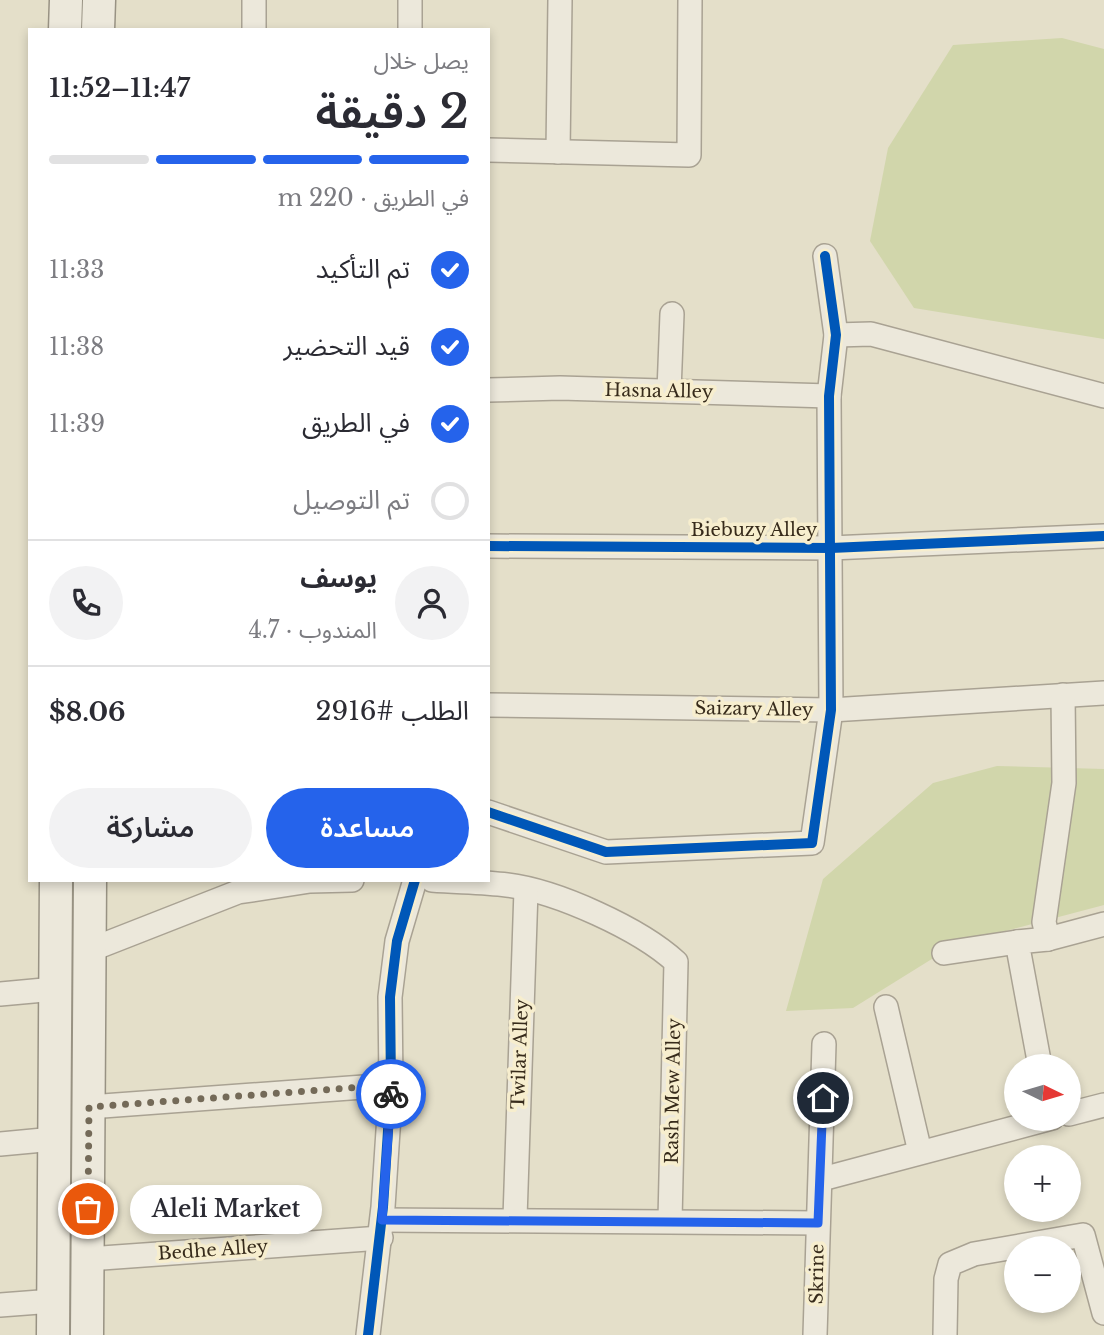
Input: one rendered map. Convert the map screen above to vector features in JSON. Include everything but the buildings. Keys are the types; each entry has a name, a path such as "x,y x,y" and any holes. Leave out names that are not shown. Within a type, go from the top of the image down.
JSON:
{"street":[{"path":"65,28 66,0"},
{"path":"98,28 99,0"},
{"path":"254,0 254,28"},
{"path":"410,0 410,28"},
{"path":"558,152 560,0"},
{"path":"490,150 689,155 690,0"},
{"path":"490,813 606,852 812,843 831,710 829,396 836,335 825,256"},
{"path":"669,391 672,314"},
{"path":"836,335 872,334 1104,396"},
{"name":"Hasna Alley","path":"490,390 669,391 829,396"},
{"name":"Biebuzy Alley","path":"490,546 831,548 1104,536"},
{"name":"Saizary Alley","path":"490,705 831,710 1104,693"},
{"path":"1048,939 1044,922 1064,783 1063,695"},
{"path":"52,1335 56,882"},
{"path":"87,1335 90,882"},
{"path":"90,950 238,892 303,882"},
{"path":"368,1335 381,1229 391,1085 390,997 397,941 414,882"},
{"path":"458,882 510,886 526,890"},
{"name":"Rash Mew Alley","path":"526,890 618,922 660,947 676,962 670,1220"},
{"name":"Twilar Alley","path":"515,1218 526,890"},
{"path":"944,953 1048,939 1104,924"},
{"path":"1017,942 1038,1054"},
{"path":"0,994 55,989"},
{"path":"886,1007 920,1152"},
{"name":"Skrine","path":"815,1335 822,1179 824,1044"},
{"path":"89,1107 391,1085"},
{"path":"1082,1111 1104,1105"},
{"path":"822,1179 1004,1130"},
{"path":"0,1144 54,1139"},
{"name":"Bedhe Alley","path":"88,1259 515,1218 818,1223"},
{"path":"945,1335 946,1279 950,1264 974,1254 1093,1232 1104,1312"},
{"path":"0,1305 53,1301"}],"green space":[{"path":"1062,38 1104,49 1104,339 914,308 870,241 888,148 953,45"},
{"path":"997,766 1104,769 1104,905 956,944 853,1008 786,1011 823,879 933,783"}],"cycle path":[{"path":"490,813 606,852 812,843 831,710 829,396 836,335 825,256"},
{"path":"490,546 831,548 1104,536"},
{"path":"368,1335 383,1207 391,1085 390,997 397,941 414,882"}],"way so far":[{"path":"88,1209 89,1107 391,1085 391,1094"}],"place":[{"name":"Aleli Market","path":"88,1209"}],"route":[{"path":"391,1094 382,1220 515,1218 818,1223 822,1179 823,1098"}]}
